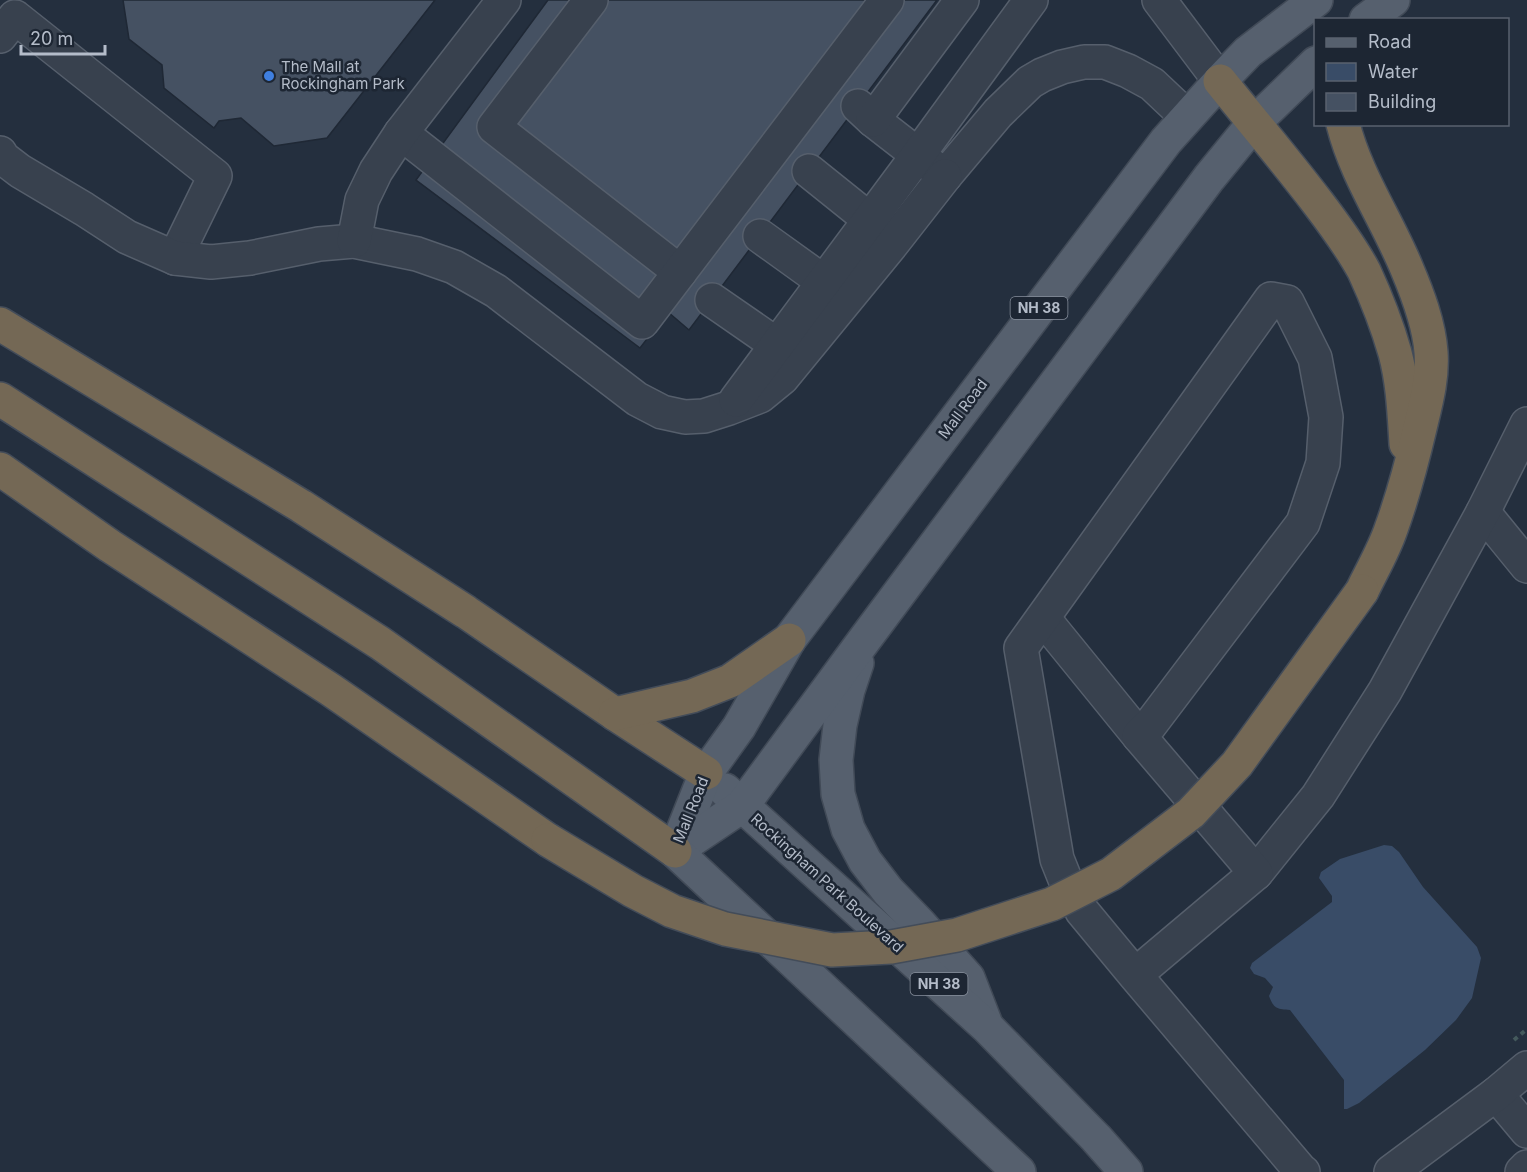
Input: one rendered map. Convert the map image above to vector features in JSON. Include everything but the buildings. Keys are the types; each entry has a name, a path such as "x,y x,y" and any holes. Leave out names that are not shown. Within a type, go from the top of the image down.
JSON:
{"highway":[{"path":"1220,81 1337,228 1363,270 1384,319 1395,354 1403,396 1408,478"},
{"path":"0,469 110,546 331,690 548,840 633,891 672,911 725,929 832,950 891,947 957,935 1052,904 1082,889 1112,873 1191,813 1238,764 1362,591 1391,531 1408,478 1430,389 1431,353 1426,322 1408,271 1361,176 1348,145 1343,126"},
{"path":"0,324 301,506 466,612 615,714 706,772"},
{"path":"0,399 380,644 675,851"},
{"path":"615,714 692,696 730,681 789,640"}],"main road":[{"name":"Mall Road","path":"675,851 706,772 739,727 789,640 1166,141 1248,52 1316,0"},
{"path":"1369,18 1394,0"},
{"name":"Mall Road","path":"675,851 742,806 1209,177 1254,123 1314,65"},
{"path":"864,639 846,699 836,760 838,795 848,829 865,861 888,891 919,922 968,978 987,1027"},
{"name":"Rockingham Park Boulevard","path":"706,772 987,1027 1096,1138 1126,1172"},
{"path":"675,851 1018,1172"}],"lane":[{"path":"354,242 362,200 376,171 401,133 504,0"},
{"path":"591,0 494,127 680,272"},
{"path":"401,133 642,322 886,0"},
{"path":"945,176 865,113 962,0"},
{"path":"729,408 1031,0"},
{"path":"1159,0 1220,81"},
{"path":"0,36 15,16 214,176 175,258"},
{"path":"0,153 20,171 127,237 175,258 211,262 250,258 319,244 354,242 417,255 454,267 496,291 637,399 662,412 685,417 704,416 760,396 782,378 945,176 998,113 1030,82 1062,67 1084,62 1105,62 1152,84 1187,117"},
{"path":"809,171 870,220"},
{"path":"760,236 824,282"},
{"path":"1139,736 1150,725 1303,524 1323,463 1326,417 1315,358 1287,302 1271,299 1021,648 1057,859 1067,884 1082,911 1303,1172"},
{"path":"712,300 777,345"},
{"path":"1135,975 1256,873 1318,796 1385,691 1483,512 1527,424"},
{"path":"1483,512 1527,566"},
{"path":"1043,618 1139,736 1256,873"},
{"path":"1391,1172 1497,1094 1527,1068"},
{"path":"1497,1094 1527,1131"},
{"path":"1522,1172 1527,1167"}],"water":[{"path":"1384,845 1392,846 1399,852 1423,887 1477,947 1481,958 1472,998 1456,1020 1425,1050 1359,1103 1344,1109 1344,1080 1290,1010 1274,1006 1269,996 1273,987 1265,978 1254,974 1250,968 1252,963 1332,902 1332,896 1319,878 1321,872 1340,859"}],"place":[{"name":"The Mall at Rockingham Park","path":"269,76"}]}
